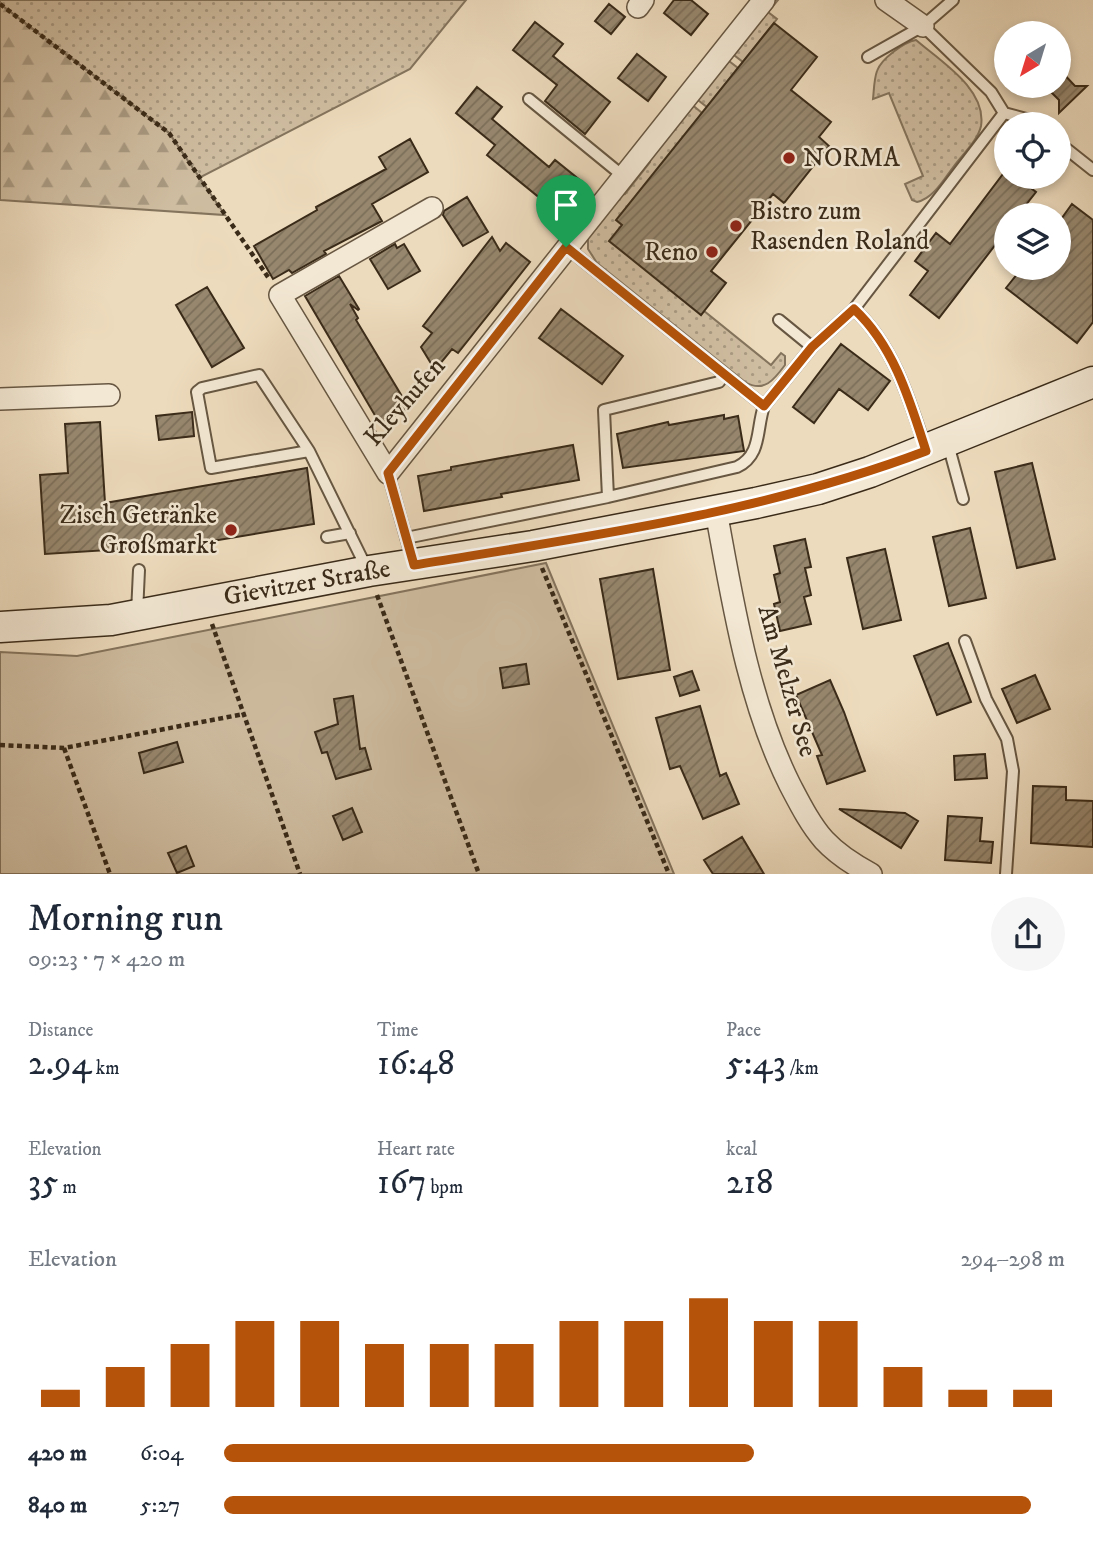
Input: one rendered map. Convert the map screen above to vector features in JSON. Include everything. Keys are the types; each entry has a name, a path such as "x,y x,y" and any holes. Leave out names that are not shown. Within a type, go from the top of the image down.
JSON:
{"main road":[{"name":"Gievitzer Straße","path":"0,627 111,620 369,571 410,551 533,546 716,512 818,489 870,472 1093,382"}],"street":[{"name":"Kleyhufen","path":"280,295 388,473 764,0"},
{"path":"886,0 923,26"},
{"path":"280,295 432,208"},
{"path":"0,399 109,395"},
{"name":"Am Melzer See","path":"716,512 747,662 767,729 783,770 811,823 823,839 838,854 871,874"}],"lane":[{"path":"867,57 923,26 953,0"},
{"path":"923,26 991,92 1003,112"},
{"path":"529,99 623,176"},
{"path":"388,473 410,551 746,463 756,448 764,406 812,347 854,309 994,126"},
{"path":"1071,153 1093,170"},
{"path":"566,247 764,406"},
{"path":"854,309 884,344 962,499"},
{"path":"779,320 812,347"},
{"path":"309,451 211,468 197,392 202,388 260,375 309,451 369,571"},
{"path":"608,497 604,410 719,382 724,375"},
{"path":"327,537 350,533"},
{"path":"137,615 139,570"},
{"path":"964,641 986,699 1007,739 1013,771 1006,874"}],"path":[{"path":"0,4 169,133 280,295"},
{"path":"533,546 669,874"},
{"path":"369,571 479,874"},
{"path":"204,601 300,874"},
{"path":"0,745 64,748 244,714"},
{"path":"64,748 110,874"}],"green space":[{"path":"0,0 466,0 410,69 199,178 169,133 0,4"},
{"path":"772,0 778,0 768,12 777,19 743,62 730,52"},
{"path":"0,4 169,133 225,215 0,200"},
{"path":"916,40 960,77 977,100 981,113 981,126 974,142 929,197 917,202 912,200 905,184 923,176 889,93 873,99 879,66 905,44"},
{"path":"725,58 738,68 707,107 694,97"},
{"path":"690,103 702,113 622,225 701,315 704,311 771,365 781,353 785,356 785,365 773,380 763,385 745,382 597,263 588,249 588,237 616,196 625,194 650,162 651,153"},
{"path":"546,563 674,874 0,874 0,652 77,656"}],"building":[{"path":"674,0 691,0 708,14 691,35 664,13"},
{"path":"609,4 625,17 611,34 595,21"},
{"path":"535,22 563,44 553,56 610,102 585,134 545,101 557,85 513,50"},
{"path":"774,23 817,57 791,90 831,122 819,137 829,146 784,203 773,194 711,271 726,283 701,315 609,241 622,225 616,220"},
{"path":"637,54 666,77 648,101 618,78"},
{"path":"1071,82 1075,86 1087,86 1060,112 1057,98 1071,98"},
{"path":"477,87 502,107 492,119 549,167 555,160 581,181 557,212 487,155 495,145 456,113"},
{"path":"410,139 428,172 372,204 382,221 324,251 326,254 292,273 289,270 273,279 254,246 317,210 316,207 386,169 379,157"},
{"path":"994,186 994,189 1032,189 1036,192 1027,203 994,203 994,247 939,318 910,295 928,271 915,261 936,233 950,244"},
{"path":"467,197 488,232 463,246 443,215 444,211"},
{"path":"1071,205 1093,220 1093,322 1077,343 1006,288 1012,280 1071,280"},
{"path":"492,237 500,251 506,243 530,262 458,353 452,349 435,370 421,347 432,333 423,326"},
{"path":"395,244 397,248 404,244 420,271 388,289 370,259"},
{"path":"339,276 359,309 350,304 358,318 356,320 409,408 380,424 305,296"},
{"path":"207,287 244,348 212,367 176,305"},
{"path":"561,309 623,356 602,384 539,338"},
{"path":"841,344 890,381 868,410 839,389 814,423 793,407"},
{"path":"192,412 194,436 159,440 156,416"},
{"path":"724,415 724,419 738,416 744,451 623,468 617,434 668,422 669,425"},
{"path":"100,422 105,503 307,468 314,524 140,553 140,548 45,554 40,475 68,473 65,424"},
{"path":"573,445 579,480 424,511 418,476 451,470 451,467"},
{"path":"1032,463 1055,559 1017,568 995,472"},
{"path":"970,528 986,598 949,606 933,537"},
{"path":"805,539 811,567 805,568 811,595 804,597 811,624 780,631 774,604 780,602 774,575 780,573 774,546"},
{"path":"885,549 901,620 863,629 847,558"},
{"path":"653,569 670,670 618,679 600,579"},
{"path":"948,643 971,702 937,715 914,656"},
{"path":"526,664 529,684 503,688 500,668"},
{"path":"692,671 699,690 680,696 674,677"},
{"path":"1035,675 1050,709 1017,723 1002,689"},
{"path":"830,680 865,771 827,784 817,756 822,755 796,695"},
{"path":"353,696 360,749 365,748 371,769 336,779 327,752 322,753 315,732 338,724 334,699"},
{"path":"700,706 720,776 726,773 739,804 703,819 680,766 670,769 656,718"},
{"path":"177,742 183,762 144,773 139,753"},
{"path":"985,754 987,778 955,780 954,756"},
{"path":"1033,786 1066,787 1066,800 1093,801 1093,847 1031,843"},
{"path":"352,808 362,832 343,840 333,816"},
{"path":"839,809 905,813 918,821 901,848"},
{"path":"948,816 982,818 980,841 993,842 991,863 945,860"},
{"path":"742,837 764,874 713,874 704,860"},
{"path":"186,846 194,866 177,873 168,853"}],"place":[{"name":"NORMA","path":"789,158"},
{"name":"Bistro zum Rasenden Roland","path":"736,226"},
{"name":"Reno","path":"712,252"},
{"name":"Zisch Getränke Großmarkt","path":"231,530"}],"route":[{"path":"566,247 764,406 812,347 854,309 884,344 897,370 926,451 818,489 716,512 414,565 388,473 566,247"}]}
